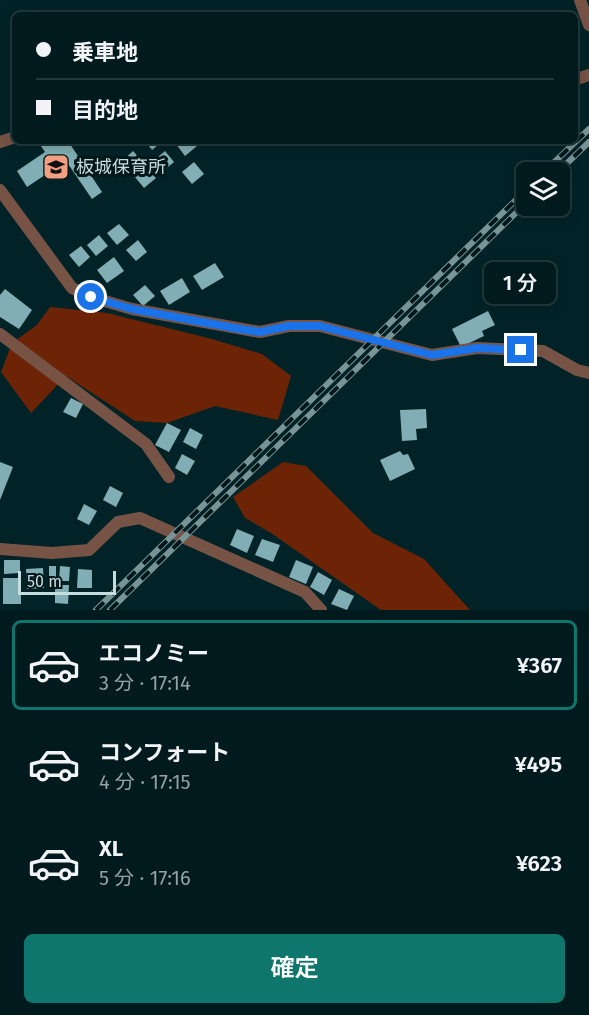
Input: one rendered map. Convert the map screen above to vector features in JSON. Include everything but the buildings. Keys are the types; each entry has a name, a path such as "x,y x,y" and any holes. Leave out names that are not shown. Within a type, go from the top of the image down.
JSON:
{"street":[{"path":"580,0 589,25"},
{"path":"0,190 72,288 91,297 132,309 260,332 289,326 320,326 432,355 477,348 543,351 577,370 589,373"},
{"path":"0,334 146,444 169,477"},
{"path":"0,549 52,553 89,550 118,522 140,518 304,592 321,610"}],"shaded area":[{"path":"50,307 107,313 262,354 291,376 278,420 215,406 167,423 135,421 66,376 31,413 1,372 12,343 37,325"},
{"path":"283,462 306,466 373,533 424,559 470,610 381,610 271,533 245,518 233,497"}],"railway":[{"path":"578,140 589,129"},
{"path":"568,162 589,142"},
{"path":"554,162 573,144"},
{"path":"96,610 516,200"},
{"path":"110,610 516,213"}],"place":[{"name":"板城保育所","path":"56,167"}],"route":[{"path":"91,297 132,309 221,327 260,332 289,326 320,326 432,355 477,348 521,350"}]}
